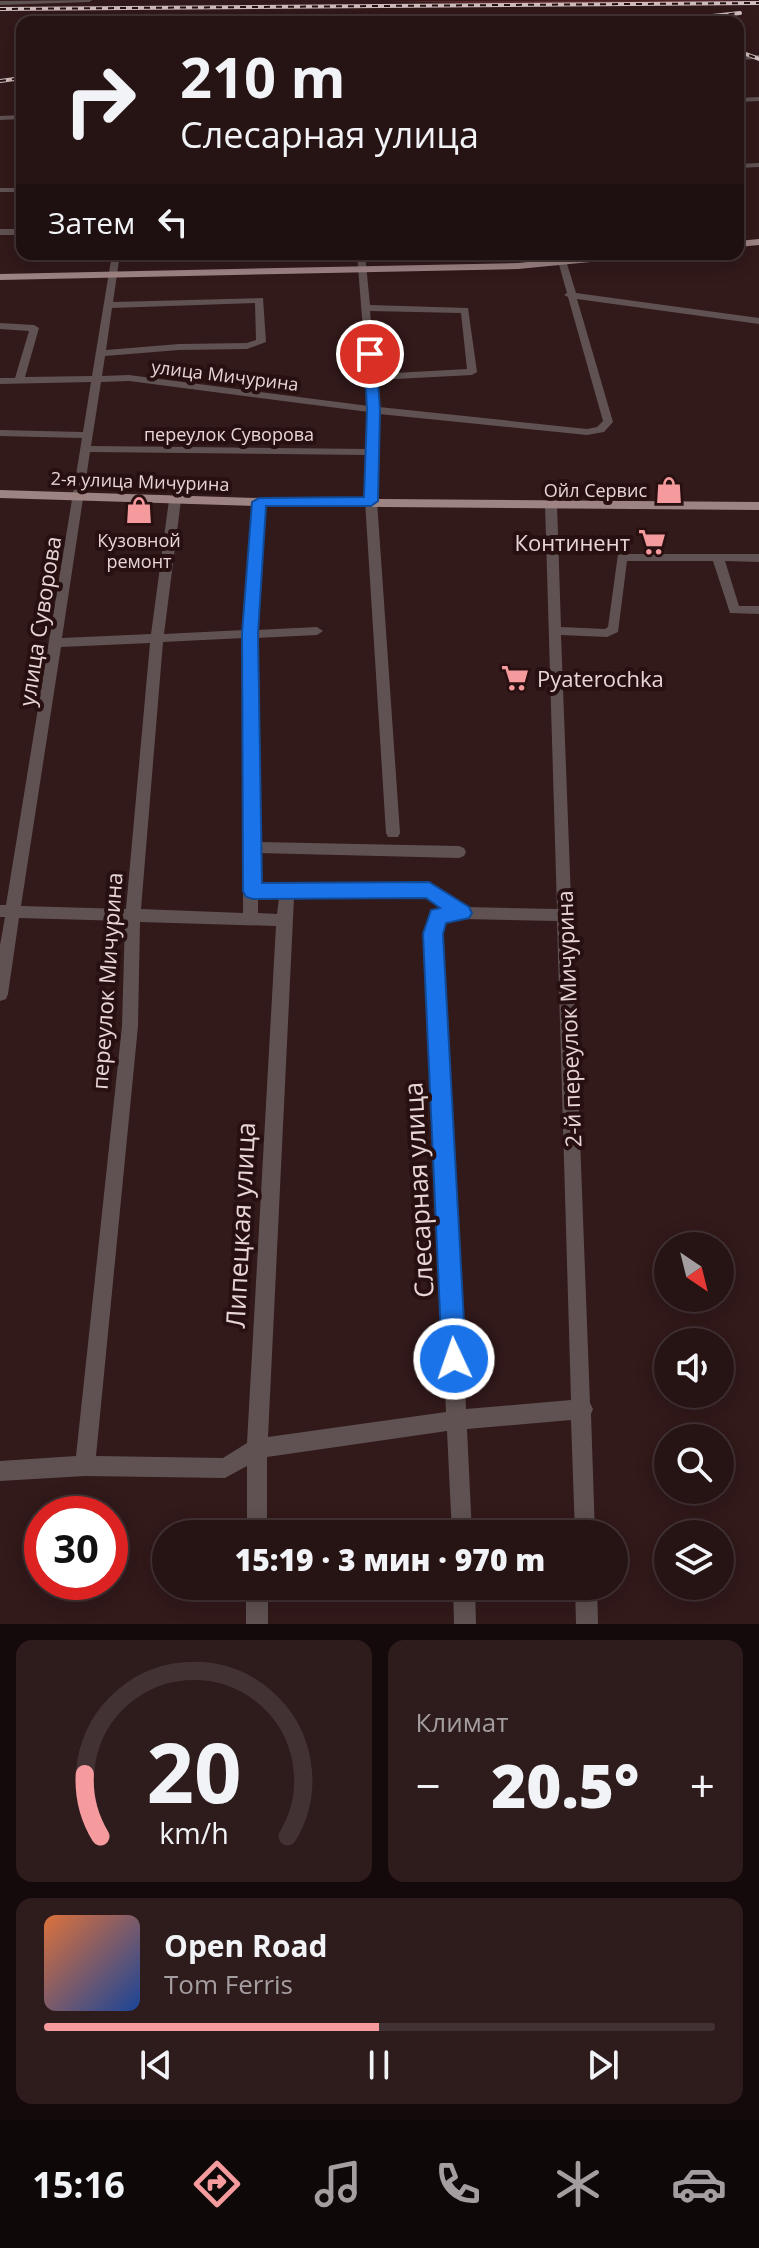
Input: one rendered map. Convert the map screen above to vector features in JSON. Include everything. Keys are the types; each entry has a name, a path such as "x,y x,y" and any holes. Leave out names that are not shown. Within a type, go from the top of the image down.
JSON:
{"main road":[{"path":"0,277 518,266 550,260"},
{"name":"2-я улица Мичурина","path":"0,494 259,502 759,506"}],"street":[{"path":"0,3 89,0"},
{"name":"улица Суворова","path":"0,994 6,911 55,643 115,260"},
{"path":"362,260 374,410 371,501 393,833"},
{"path":"561,260 569,295 759,321"},
{"name":"улица Мичурина","path":"0,381 129,378 374,410 587,432 600,430 608,422 569,295"},
{"path":"101,353 247,346 261,342 260,300 109,305"},
{"path":"366,308 465,310 472,372 372,377"},
{"path":"0,326 34,328 19,380"},
{"name":"переулок Суворова","path":"0,433 87,442 372,452"},
{"name":"переулок Мичурина","path":"85,1466 130,1026 133,916 157,637 175,500"},
{"path":"251,920 250,633 259,502"},
{"name":"2-й переулок Мичурина","path":"551,504 585,1520"},
{"path":"556,631 607,633 614,629 622,557 759,558"},
{"path":"718,558 734,610 759,610"},
{"path":"55,643 317,631"},
{"path":"252,847 459,852"},
{"path":"253,891 429,890 462,913 564,915"},
{"name":"Липецкая улица","path":"257,1520 257,1448 287,892"},
{"path":"6,911 284,920"},
{"name":"Слесарная улица","path":"461,1520 433,934 437,916 462,913"},
{"path":"0,1471 85,1466 225,1468 257,1448 457,1420 583,1409"},
{"path":"257,1600 257,1624"},
{"path":"464,1600 465,1624"},
{"path":"586,1600 587,1624"}],"shaded area":[{"path":"759,0 550,5 382,1"}],"railway":[{"path":"0,9 759,3"},
{"path":"712,16 740,13"},
{"path":"744,53 759,59"},
{"path":"0,81 16,79"}],"place":[{"name":"Ойл Сервис","path":"669,490"},
{"name":"Кузовной ремонт","path":"139,510"},
{"name":"Континент","path":"652,542"},
{"name":"Pyaterochka","path":"515,678"}],"route":[{"path":"370,354 374,410 371,501 259,502 250,633 253,891 429,890 462,913 437,916 433,934 454,1359"}]}
